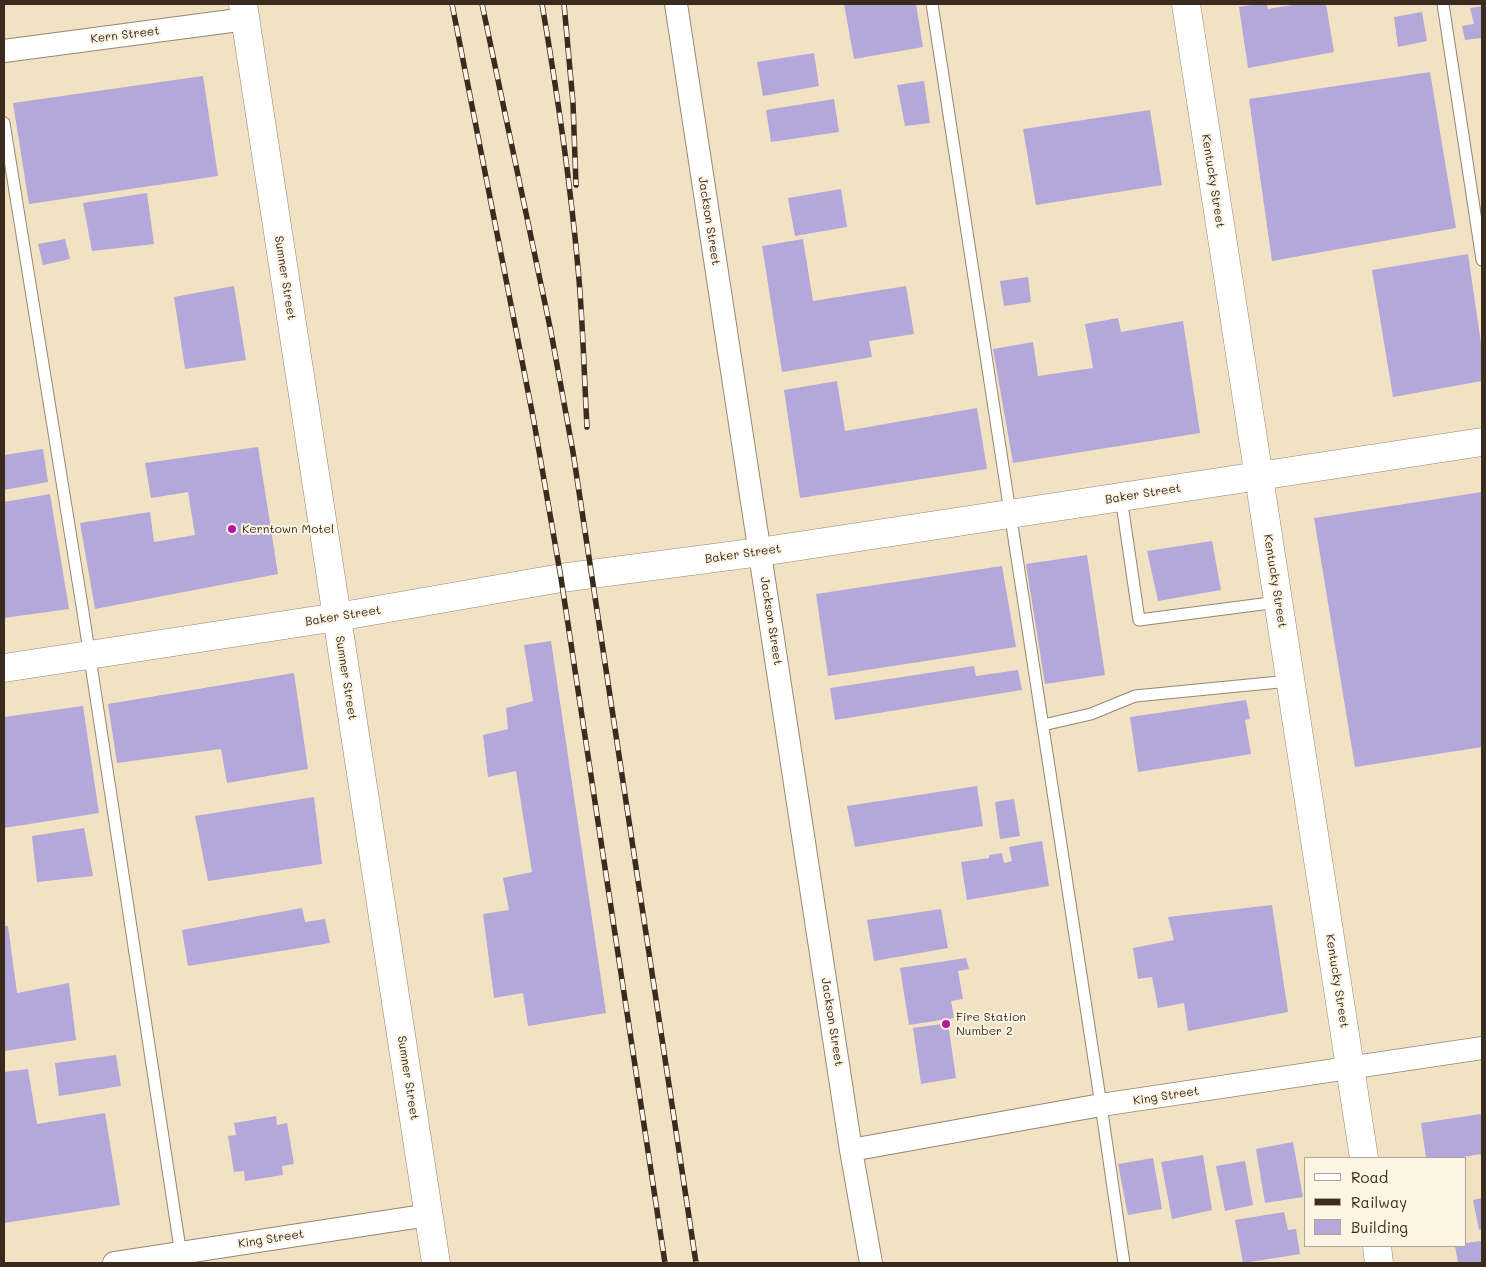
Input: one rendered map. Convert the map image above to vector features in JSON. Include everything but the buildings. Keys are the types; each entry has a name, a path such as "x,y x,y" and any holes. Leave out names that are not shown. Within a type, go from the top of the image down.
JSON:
{"street":[{"name":"Jackson Street","path":"676,4 871,1263"},
{"name":"Kentucky Street","path":"1186,4 1364,1157"},
{"name":"Kern Street","path":"4,50 244,12"},
{"name":"Sumner Street","path":"244,12 436,1263"},
{"name":"Baker Street","path":"4,668 337,617 561,578 760,552 1482,442"},
{"name":"King Street","path":"852,1150 1101,1106 1482,1048"},
{"name":"King Street","path":"114,1263 181,1258 429,1215"},
{"path":"1377,1247 1379,1263"}],"lane":[{"path":"932,4 1124,1263"},
{"path":"1442,4 1482,260"},
{"path":"4,124 89,655 181,1258"},
{"path":"1121,497 1139,620 1278,602"},
{"path":"1043,725 1091,714 1135,696 1290,681"}],"railway":[{"path":"452,4 534,422 561,578 665,1263"},
{"path":"482,4 551,332 573,452 696,1263"},
{"path":"542,4 563,135 575,235 587,427"},
{"path":"564,4 573,103 576,185"}],"place":[{"name":"Kerntown Motel","path":"232,529"},
{"name":"Fire Station Number 2","path":"946,1024"}]}
